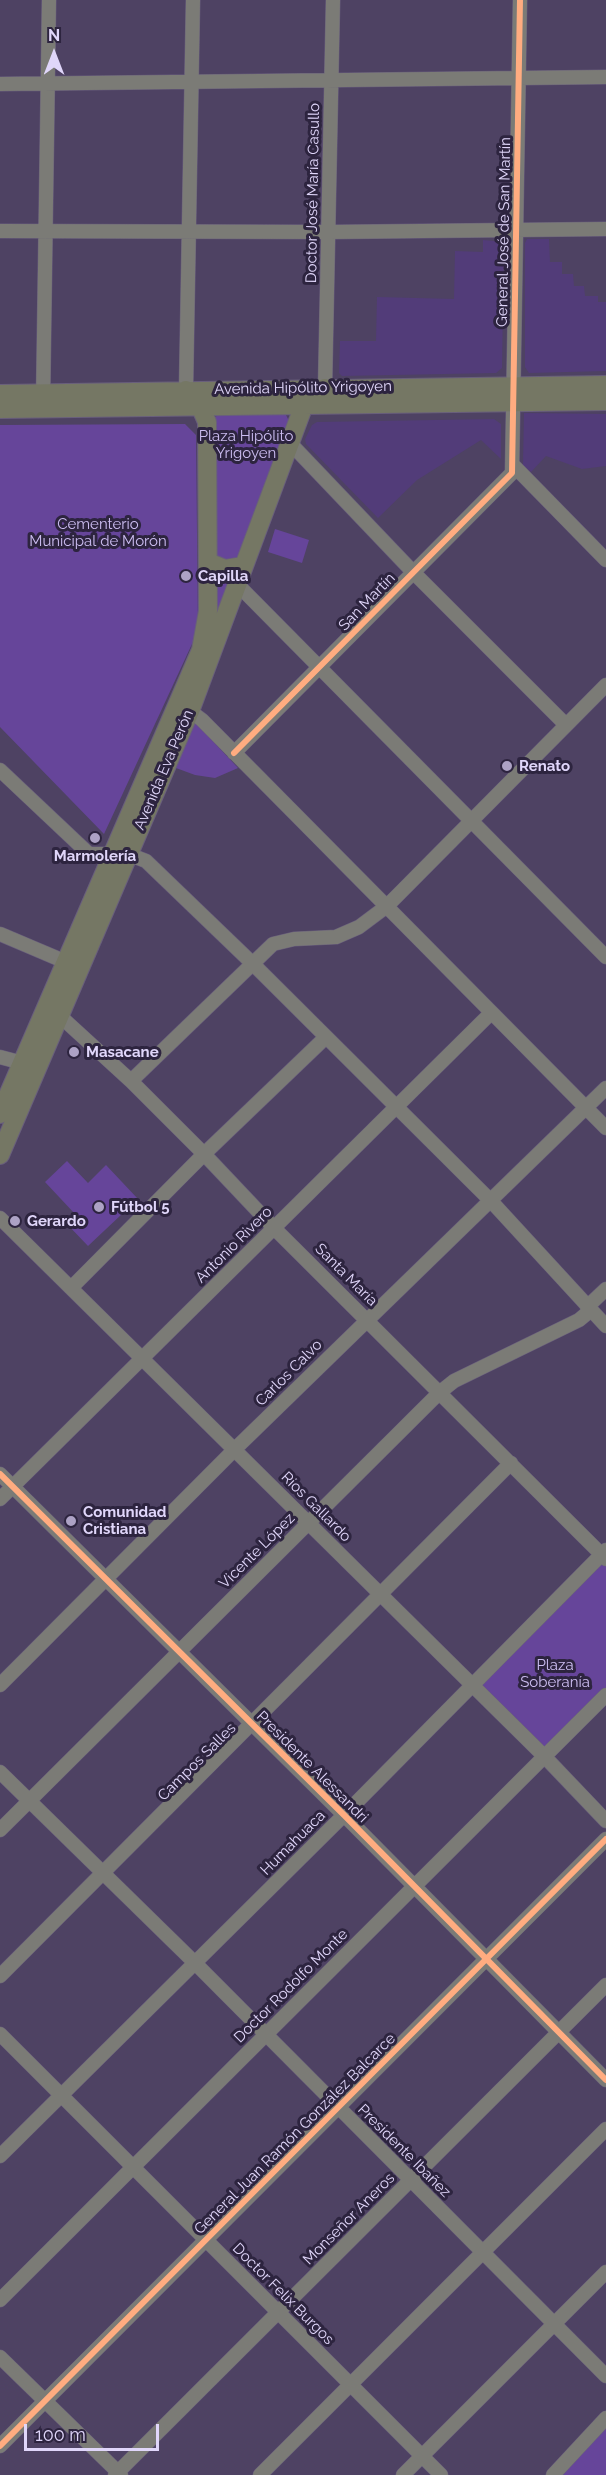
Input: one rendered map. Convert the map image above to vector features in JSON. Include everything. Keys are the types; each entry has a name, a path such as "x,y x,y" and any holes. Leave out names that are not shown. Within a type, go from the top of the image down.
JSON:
{"main road":[{"name":"Avenida Hipólito Yrigoyen","path":"0,393 43,400 200,406 304,405 513,394 606,385"},
{"name":"Avenida Hipólito Yrigoyen","path":"0,409 43,400 186,390 325,388 513,394 606,401"},
{"path":"304,405 325,388"},
{"name":"Avenida Eva Perón","path":"0,1114 60,1016 119,854 201,650 208,611 207,422 200,406 186,390"},
{"name":"Avenida Eva Perón","path":"0,1155 66,962 190,711 304,405"},
{"path":"208,562 225,569 243,566"}],"street":[{"path":"43,400 49,0"},
{"path":"186,390 193,0"},
{"name":"Doctor José María Casullo","path":"325,388 333,0"},
{"name":"General José de San Martín","path":"513,465 520,0"},
{"path":"0,84 606,77"},
{"path":"0,231 329,232 606,229"},
{"path":"290,443 413,572 566,725"},
{"path":"513,465 606,560"},
{"name":"San Martín","path":"234,753 512,473 513,465"},
{"path":"237,584 606,955"},
{"path":"131,1081 273,944 282,940 336,937 348,933 387,906 606,685"},
{"path":"190,711 202,720 606,1128"},
{"path":"1,774 89,854 119,854 146,861 252,963 491,1202 606,1326"},
{"path":"0,933 66,962"},
{"name":"Antonio Rivero","path":"0,1499 491,1013"},
{"name":"Santa María","path":"60,1016 131,1081 274,1228 605,1555"},
{"path":"72,1287 204,1154 326,1037"},
{"path":"0,1057 30,1066"},
{"name":"Carlos Calvo","path":"0,1685 235,1449 606,1088"},
{"name":"Ríos Gallardo","path":"0,1218 544,1756 606,1821"},
{"name":"Vicente López","path":"0,1830 439,1393 454,1381 579,1320 606,1289"},
{"name":"Campos Salles","path":"0,1976 511,1463"},
{"name":"Presidente Alessandri","path":"0,1474 344,1815 606,2080"},
{"name":"Humahuaca","path":"0,2156 344,1815 471,1685 605,1555"},
{"name":"Doctor Rodolfo Monte","path":"0,2300 606,1695"},
{"name":"Presidente Ibañez","path":"0,1772 195,1963 606,2376"},
{"name":"General Juan Ramón González Balcarce","path":"0,2446 606,1839"},
{"name":"Monseñor Aneros","path":"118,2474 277,2312 606,1985"},
{"name":"Doctor Felix Burgos","path":"0,2034 441,2475"},
{"path":"260,2475 606,2129"},
{"path":"404,2475 606,2272"},
{"path":"0,2357 118,2474"},
{"path":"554,2475 606,2418"}],"shaded area":[{"path":"527,239 549,239 550,262 562,262 562,274 573,274 574,286 584,286 585,296 598,296 598,302 606,302 606,371 529,373 525,367 525,243"},
{"path":"483,240 504,242 502,368 496,373 342,376 339,373 340,341 376,341 377,297 454,299 455,251 483,252"},
{"path":"524,413 606,414 606,466 582,469 546,456 531,472 523,465"},
{"path":"494,419 501,424 501,459 481,440 417,480 378,518 306,444 305,439 312,425 317,422"}],"green space":[{"name":"Plaza Hipólito Yrigoyen","path":"219,413 285,413 289,421 237,561 227,564 213,557 214,419"},
{"name":"Cementerio Municipal de Morón","path":"185,424 196,435 198,631 104,834 0,727 0,425"},
{"path":"275,529 309,540 302,563 268,552"},
{"path":"214,573 224,578 232,575 183,707"},
{"path":"194,721 238,768 215,778 195,775 176,768"},
{"name":"Fútbol 5","path":"67,1161 88,1183 106,1165 138,1199 88,1246 66,1223 75,1214 45,1182"},
{"name":"Plaza Soberanía","path":"606,1559 606,1695 544,1756 471,1685"},
{"path":"606,2418 606,2475 553,2475"}],"cycle path":[{"path":"234,753 512,473 520,0"},
{"path":"0,1474 344,1815 606,2080"},
{"path":"0,2446 606,1839"}],"place":[{"name":"Capilla","path":"186,576"},
{"name":"Renato","path":"507,766"},
{"name":"Marmolería","path":"95,838"},
{"name":"Masacane","path":"74,1052"},
{"name":"Fútbol 5","path":"99,1207"},
{"name":"Gerardo","path":"15,1221"},
{"name":"Comunidad Cristiana","path":"71,1521"}]}
